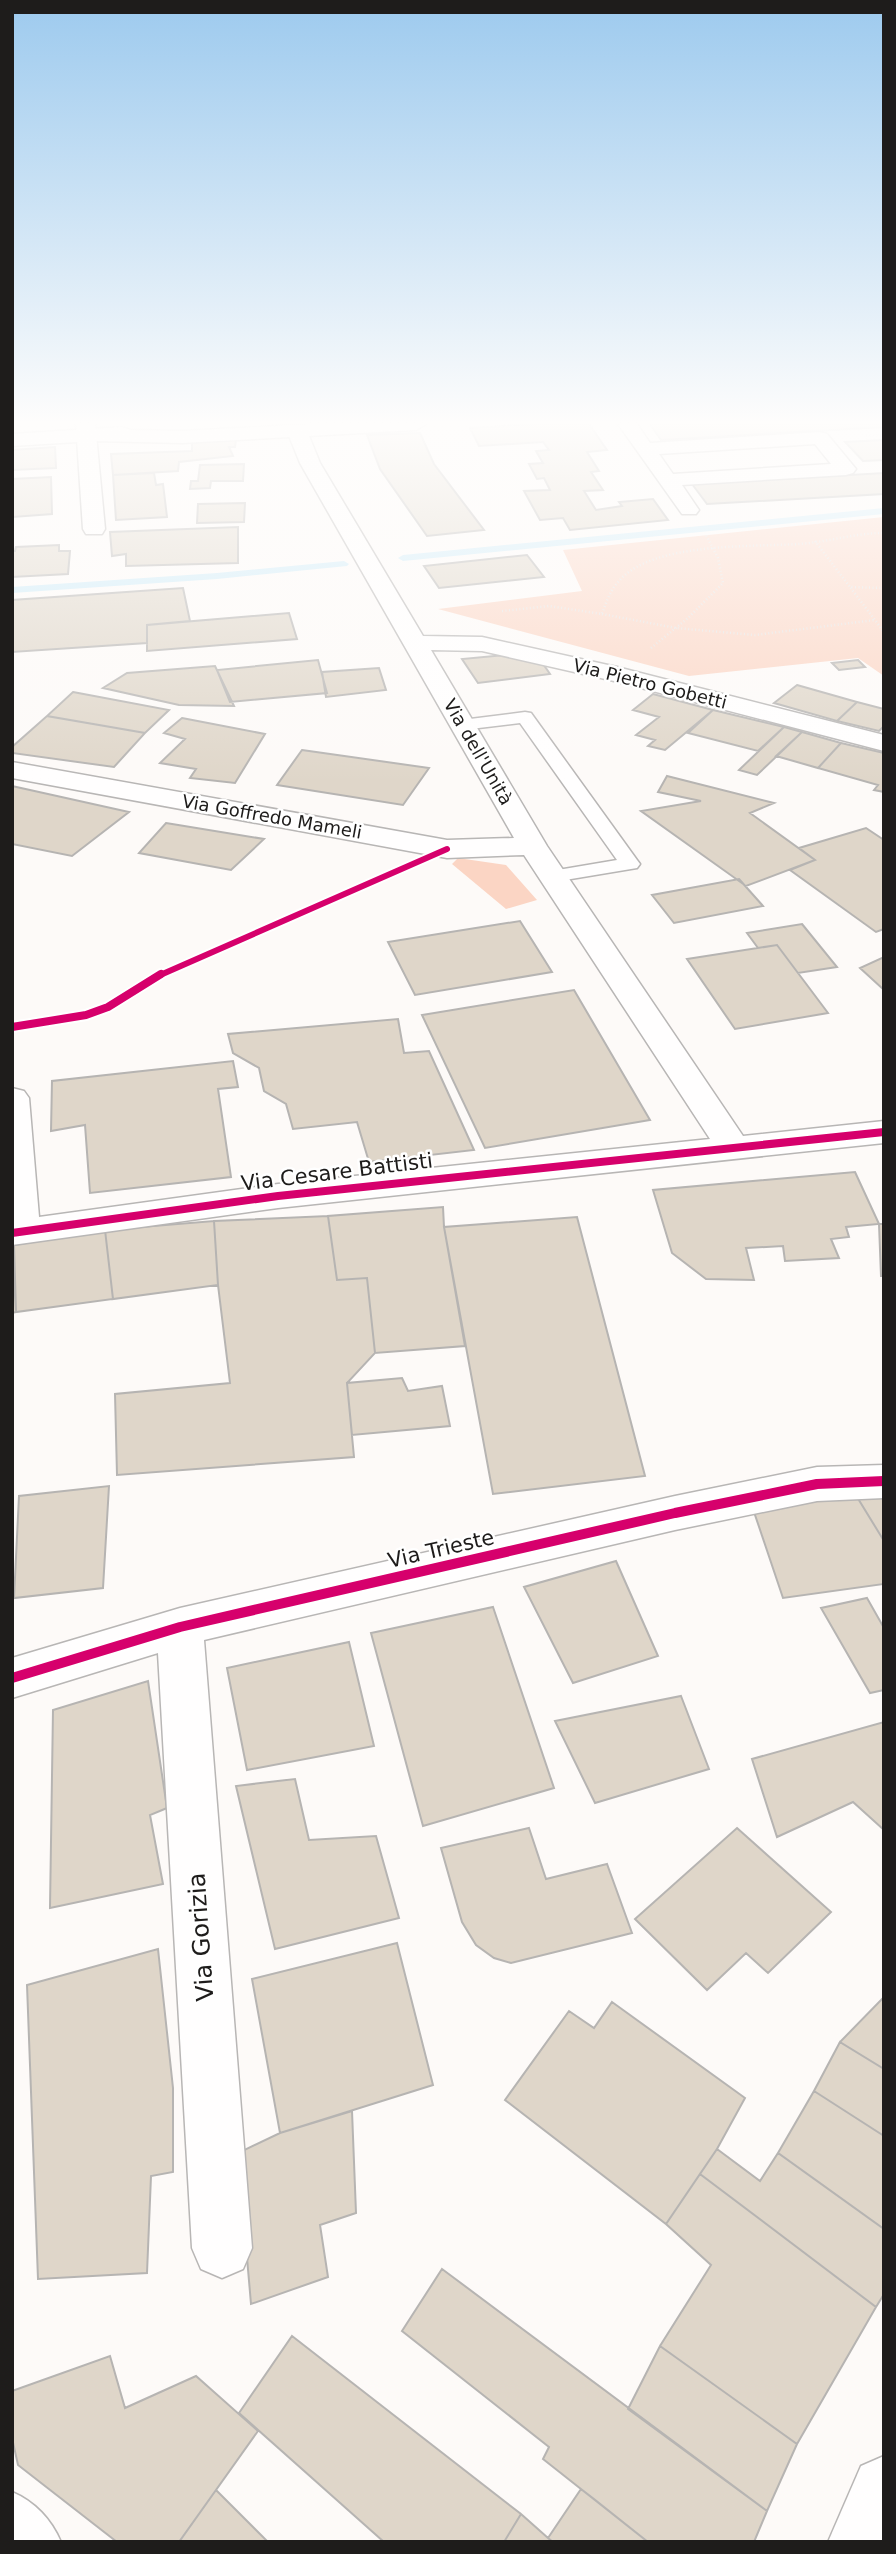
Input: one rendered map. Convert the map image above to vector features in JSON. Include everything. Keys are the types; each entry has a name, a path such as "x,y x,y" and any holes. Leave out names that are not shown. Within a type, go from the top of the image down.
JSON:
{"street":[{"name":"Via dell'Unità","path":"356,543 533,846 675,1064 733,1147"},
{"name":"Via Pietro Gobetti","path":"414,643 482,644 617,674 884,743"},
{"name":"Via Goffredo Mameli","path":"12,770 447,849 533,846"},
{"path":"12,1098 16,1233"},
{"name":"Via Cesare Battisti","path":"16,1233 278,1196 884,1132"},
{"name":"Via Trieste","path":"12,1678 180,1627 675,1513 817,1484 884,1481"},
{"name":"Via Gorizia","path":"180,1627 222,2248"},
{"path":"862,2542 884,2489"}],"lane":[{"path":"462,725 524,717 630,864 553,876"},
{"path":"12,2515 38,2542"}],"path":[{"path":"617,674 676,628 723,583 718,558 710,543"},
{"path":"602,614 614,587 623,576 667,557 713,549 787,543"},
{"path":"817,543 884,632"},
{"path":"850,587 884,588"},
{"path":"499,611 549,606 676,628 774,634 875,621"}],"shaded area":[{"path":"629,543 884,543 884,676 858,658 689,676 438,609 582,591 563,550"},
{"path":"458,858 506,865 537,900 506,909 452,864"}],"building":[{"path":"111,543 238,543 238,563 126,566 126,554 112,556"},
{"path":"59,545 59,551 70,551 68,574 12,577 12,551 15,551 16,547"},
{"path":"527,555 544,577 439,588 424,566"},
{"path":"183,588 190,621 147,625 147,643 12,652 12,600"},
{"path":"289,613 297,639 147,651 147,625"},
{"path":"505,655 541,661 550,674 478,683 462,659"},
{"path":"318,660 327,693 230,702 217,670"},
{"path":"858,660 865,667 839,670 832,663"},
{"path":"215,666 234,706 179,705 103,688 127,673"},
{"path":"379,668 386,690 326,697 322,672"},
{"path":"797,685 857,702 837,721 774,703"},
{"path":"73,692 169,710 145,733 47,716"},
{"path":"653,694 713,710 665,750 648,746 655,740 636,735 659,717 633,710"},
{"path":"857,702 884,709 884,726 879,731 837,721"},
{"path":"713,710 784,727 758,751 688,733"},
{"path":"47,716 145,733 114,767 12,753 12,747"},
{"path":"182,718 265,734 235,783 190,778 196,769 160,763 185,739 164,733"},
{"path":"784,727 802,732 757,775 739,770"},
{"path":"802,732 841,743 818,768 776,756"},
{"path":"841,743 884,753 884,792 874,790 878,785 818,768"},
{"path":"302,750 429,768 403,805 277,785"},
{"path":"667,776 774,803 750,813 815,860 746,886 641,811 701,801 658,792"},
{"path":"12,786 129,812 72,856 12,844"},
{"path":"166,823 264,839 231,870 139,853"},
{"path":"866,828 884,840 884,929 876,932 790,870 815,860 799,848"},
{"path":"739,879 763,906 674,923 652,895"},
{"path":"520,921 552,972 415,995 388,942"},
{"path":"802,924 837,967 798,973 777,945 758,948 747,933"},
{"path":"777,945 828,1013 735,1029 687,959"},
{"path":"884,957 884,990 860,968"},
{"path":"574,990 650,1120 485,1148 422,1015"},
{"path":"398,1019 404,1053 429,1051 474,1150 369,1162 357,1122 293,1129 286,1104 264,1091 259,1068 233,1053 228,1034"},
{"path":"233,1061 238,1087 218,1089 231,1177 90,1193 85,1125 51,1131 52,1081"},
{"path":"855,1172 879,1224 846,1227 849,1237 831,1239 839,1258 785,1261 783,1246 746,1248 754,1280 706,1279 672,1253 653,1190"},
{"path":"443,1207 444,1227 465,1346 375,1353 367,1278 337,1280 328,1216"},
{"path":"328,1216 337,1280 367,1278 375,1353 347,1383 354,1457 117,1475 115,1394 230,1383 218,1285 214,1221"},
{"path":"577,1217 645,1476 493,1494 444,1227"},
{"path":"214,1221 218,1285 113,1299 105,1230"},
{"path":"879,1224 884,1224 884,1276 881,1276"},
{"path":"105,1230 113,1299 16,1312 14,1245"},
{"path":"12,1245 16,1312 12,1313"},
{"path":"402,1378 408,1391 442,1386 450,1426 352,1435 347,1383"},
{"path":"109,1486 103,1588 14,1598 19,1496"},
{"path":"854,1492 884,1493 884,1541"},
{"path":"854,1492 884,1541 884,1584 783,1598 751,1503"},
{"path":"616,1561 658,1656 573,1683 524,1587"},
{"path":"867,1598 884,1628 884,1690 870,1693 821,1608"},
{"path":"493,1607 554,1788 423,1826 371,1633"},
{"path":"349,1642 374,1746 247,1770 227,1668"},
{"path":"148,1681 167,1808 150,1815 163,1884 50,1908 53,1710"},
{"path":"681,1696 709,1769 595,1803 555,1721"},
{"path":"884,1722 884,1830 853,1802 777,1837 752,1759"},
{"path":"295,1779 309,1840 376,1836 399,1918 275,1949 236,1786"},
{"path":"529,1828 546,1879 607,1864 632,1933 511,1963 494,1958 476,1945 462,1922 441,1848"},
{"path":"737,1828 831,1912 768,1973 746,1953 707,1990 635,1919"},
{"path":"397,1943 433,2085 280,2133 252,1979"},
{"path":"158,1949 173,2088 173,2172 151,2176 147,2273 38,2279 27,1985"},
{"path":"884,1997 884,2069 840,2042"},
{"path":"612,2002 745,2098 717,2149 666,2224 505,2100 569,2011 594,2028"},
{"path":"840,2042 884,2069 884,2136 814,2091"},
{"path":"814,2091 884,2136 884,2229 778,2153"},
{"path":"352,2111 356,2213 320,2225 328,2277 251,2304 238,2153 280,2133"},
{"path":"717,2149 760,2181 778,2153 884,2229 884,2294 876,2307 700,2174"},
{"path":"700,2174 876,2307 797,2444 660,2346 711,2265 666,2224"},
{"path":"442,2269 767,2511 754,2542 648,2542 543,2459 549,2447 402,2331"},
{"path":"292,2336 521,2514 504,2542 384,2542 239,2413"},
{"path":"660,2346 797,2444 767,2511 628,2409"},
{"path":"110,2356 125,2408 196,2376 258,2431 179,2542 117,2542 18,2465 12,2438 12,2391"},
{"path":"581,2489 648,2542 553,2542 548,2538"},
{"path":"216,2490 268,2542 179,2542"},
{"path":"521,2514 548,2538 553,2542 504,2542"}],"waterway":[{"path":"403,558 547,543"},
{"path":"12,590 344,564"}],"cycle path":[{"path":"12,1027 86,1015 108,1007 167,970 447,849"},
{"path":"12,1233 278,1196 884,1132"},
{"path":"12,1678 180,1627 675,1513 817,1484 884,1481"}]}
